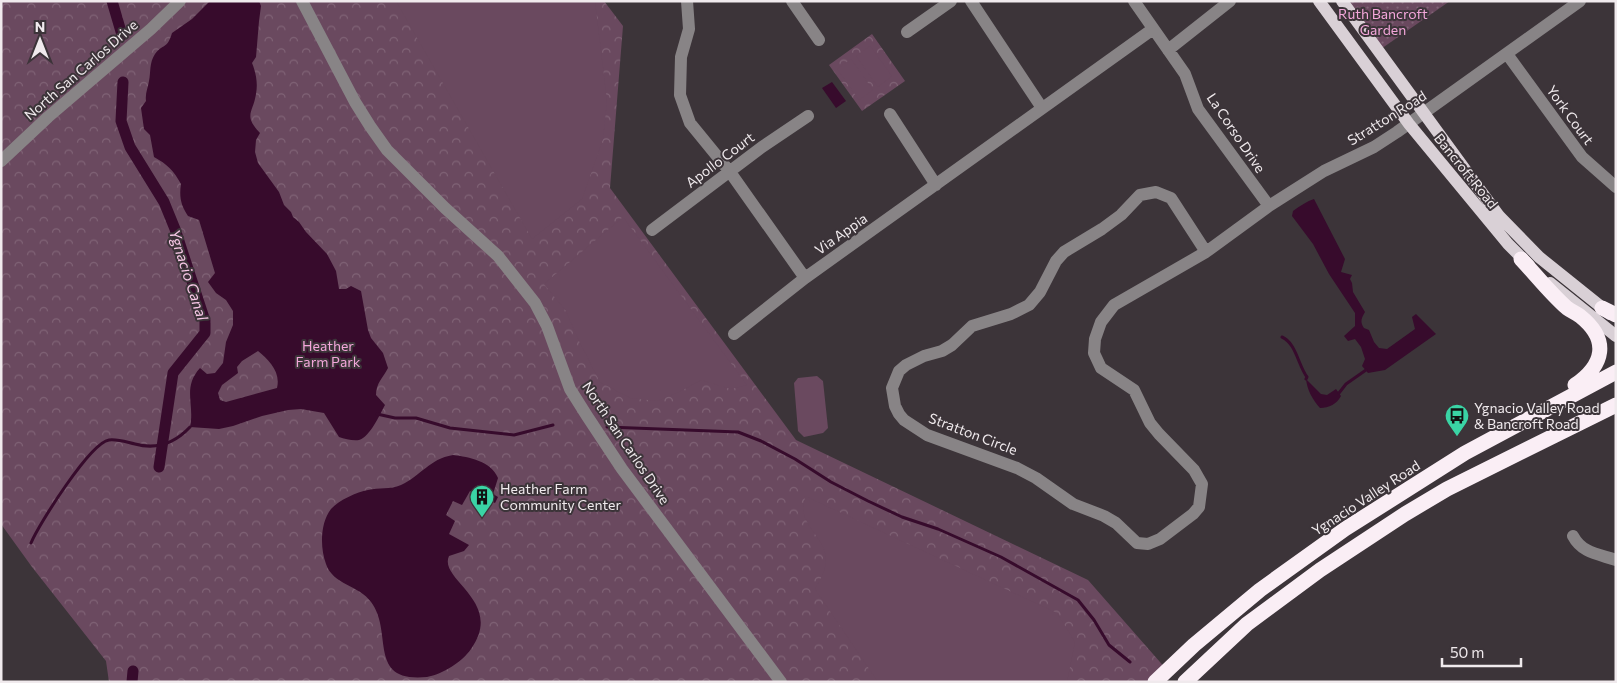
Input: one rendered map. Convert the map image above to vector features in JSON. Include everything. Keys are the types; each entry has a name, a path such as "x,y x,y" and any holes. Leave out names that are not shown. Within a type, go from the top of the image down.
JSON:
{"highway":[{"path":"1521,259 1567,308 1581,317 1592,329 1600,343 1598,360 1587,377 1525,420"},
{"name":"Ygnacio Valley Road","path":"1155,682 1194,645 1260,590 1345,529 1465,453 1616,372"},
{"path":"1185,682 1247,624 1320,570 1405,514 1447,489 1616,405"}],"main road":[{"name":"Bancroft Road","path":"1319,1 1409,124 1521,259 1616,336"},
{"name":"Bancroft Road","path":"1342,1 1499,216 1539,257 1616,319"}],"street":[{"name":"North San Carlos Drive","path":"1,161 132,46 180,1"},
{"name":"North San Carlos Drive","path":"302,1 340,75 370,126 394,156 445,208 498,256 530,297 547,326 570,388 587,416 622,469 781,682"},
{"path":"687,1 689,29 681,57 680,95 690,124 730,172 805,278"},
{"path":"792,1 819,40"},
{"path":"907,32 951,1"},
{"path":"971,1 1042,108"},
{"name":"La Corso Drive","path":"1134,1 1185,74 1198,109 1269,206"},
{"path":"1168,50 1230,1"},
{"name":"Stratton Road","path":"1206,252 1269,206 1324,171 1374,147 1409,124 1580,1"},
{"name":"Via Appia","path":"734,334 805,278 1153,29"},
{"name":"York Court","path":"1507,54 1582,157 1616,187"},
{"path":"890,114 936,185"},
{"name":"Apollo Court","path":"652,230 762,146 808,116"},
{"name":"Stratton Circle","path":"1156,192 1171,198 1206,252 1114,305 1100,322 1095,339 1094,353 1100,368 1134,390 1150,423 1158,434 1194,470 1202,484 1198,507 1193,514 1160,539 1148,544 1137,543 1116,523 1104,516 1073,504 1036,478 1017,468 927,435 904,420 895,406 892,388 894,379 906,365 924,356 942,351 952,345 972,326 1011,314 1029,306 1040,292 1056,261 1064,252 1121,215 1140,195 1156,192"},
{"path":"1573,536 1578,545 1584,550 1616,560"}],"green space":[{"name":"Heather Farm Park","path":"1,1 604,1 623,26 610,188 796,440 1088,580 1167,670 1155,682 109,682 106,661 32,567 1,524"},
{"path":"396,1 595,1 607,101 603,139 582,199 532,239"},
{"name":"Ruth Bancroft Garden","path":"1342,1 1450,1 1378,51"},
{"path":"872,34 905,81 862,111 829,65"},
{"path":"870,46 892,76 878,87 856,56"},
{"path":"851,59 873,90 859,100 837,69"},
{"path":"623,217 747,385 731,389 701,380 657,401 630,398 600,382 566,311 544,284"},
{"path":"817,376 823,381 828,428 823,433 804,437 798,431 794,383 798,378"},
{"path":"805,496 1057,613 1075,642 1067,682 878,682 815,589 824,571 826,559 823,546 804,515"}],"shaded area":[{"path":"210,1 259,1 261,6 256,57 252,63 257,90 250,114 252,122 260,133 256,140 255,152 258,163 279,192 284,205 293,217 327,254 336,271 339,289 346,289 351,286 361,291 368,330 371,338 383,353 388,368 376,391 376,395 385,405 371,430 359,440 339,437 324,413 301,409 262,416 219,429 190,427 190,389 192,382 200,368 207,374 215,373 223,363 226,342 233,325 233,311 226,300 216,293 208,282 215,273 199,220 188,216 184,209 180,197 181,184 176,175 170,168 154,157 150,135 144,129 141,108 146,101 153,57 160,48 167,44 172,33 192,19","holes":["258,351 270,362 276,372 277,388 226,402 220,400 218,393 222,385 238,373 237,367 242,361"]},
{"path":"832,82 846,101 836,108 822,88"},
{"path":"1314,199 1345,259 1341,272 1352,275 1350,279 1353,292 1365,312 1362,324 1364,328 1369,330 1379,348 1387,349 1415,329 1412,317 1416,314 1436,334 1385,370 1368,373 1362,366 1365,359 1361,347 1355,339 1348,341 1344,336 1355,326 1355,313 1329,274 1313,244 1292,216 1293,211"},
{"path":"1306,379 1321,394 1327,395 1336,389 1341,396 1332,405 1320,408 1311,395"},
{"path":"453,455 485,464 495,472 498,478 493,494 498,497 495,503 470,491 462,505 453,501 446,515 455,521 449,534 469,545 464,551 449,556 448,565 476,605 480,618 479,632 471,649 452,667 427,677 408,677 396,672 389,664 385,653 378,614 371,602 366,596 340,581 329,571 323,551 323,528 331,509 343,500 364,491 401,485 431,464"}],"waterway":[{"name":"Ygnacio Canal","path":"112,1 122,35"},
{"name":"Ygnacio Canal","path":"123,82 121,121 130,147 164,202 175,229 205,321 205,333 173,373 159,467"},
{"path":"1282,337 1294,349 1307,377 1306,379"},
{"path":"1339,393 1346,384 1366,370"},
{"path":"377,414 395,418 416,418 450,428 514,435 553,425"},
{"path":"31,543 44,519 78,469 101,445 109,440 143,446 165,444 184,433 190,427"},
{"path":"607,427 738,432 761,441 795,459 831,482 868,501 902,517 938,529 1001,557 1078,600 1094,620 1109,645 1130,662"},
{"name":"Ygnacio Canal","path":"132,682 133,671"}],"place":[{"name":"Ygnacio Valley Road & Bancroft Road","path":"1457,437"},
{"name":"Heather Farm Community Center","path":"482,518"}]}
